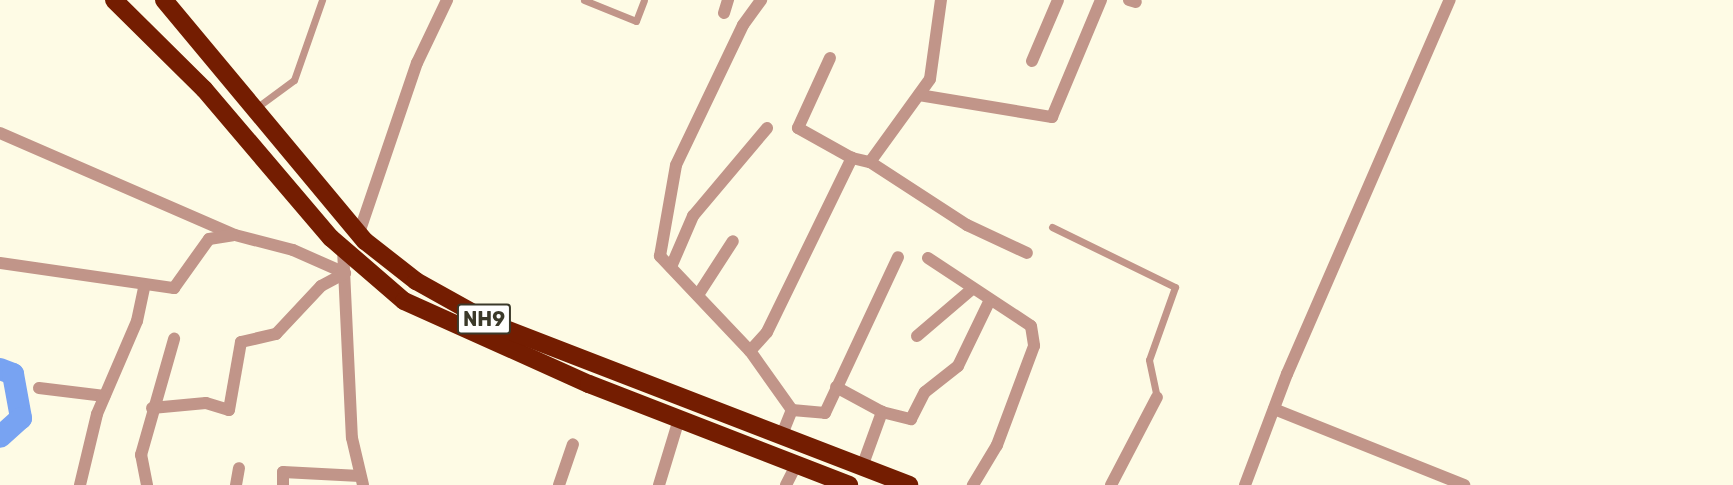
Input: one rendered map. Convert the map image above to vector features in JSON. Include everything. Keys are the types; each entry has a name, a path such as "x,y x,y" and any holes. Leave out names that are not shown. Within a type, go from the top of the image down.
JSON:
{"highway":[{"name":"NH9","path":"114,0 204,89 343,249 404,301 457,328 679,419 849,485"},
{"name":"NH9","path":"164,0 359,233 416,281 495,325 909,485"}],"street":[{"path":"359,233 417,63 447,0"},
{"path":"724,14 728,0"},
{"path":"761,0 743,25 676,165 660,256 750,351 792,410 825,413 898,257"},
{"path":"870,162 930,79 941,0"},
{"path":"1032,61 1058,0"},
{"path":"919,94 1052,117 1101,0"},
{"path":"1245,485 1274,409 1450,0"},
{"path":"830,58 798,128 852,158 870,162 967,225 1027,253"},
{"path":"671,267 693,216 767,128"},
{"path":"0,133 235,235 293,250 345,273"},
{"path":"750,351 777,313 852,158"},
{"path":"0,263 144,287 174,288 208,239 235,235"},
{"path":"698,295 733,241"},
{"path":"283,485 283,472 361,481 352,438 343,249"},
{"path":"928,258 989,302 1031,326 1034,346 997,445 973,485"},
{"path":"152,408 206,403 229,410 241,342 276,334 321,286 345,273"},
{"path":"80,485 105,396 137,321 144,287"},
{"path":"917,336 972,290"},
{"path":"836,387 882,412 911,419 925,392 958,366 989,302"},
{"path":"147,485 141,455 152,408 174,339"},
{"path":"39,388 105,396"},
{"path":"1111,485 1157,397"},
{"path":"1274,409 1464,485"},
{"path":"781,437 792,410"},
{"path":"862,467 882,412"},
{"path":"658,485 679,419"},
{"path":"559,485 573,444"},
{"path":"786,485 796,465"},
{"path":"236,485 239,468"}],"lane":[{"path":"254,110 294,80 322,0"},
{"path":"584,0 636,21 644,0"},
{"path":"1052,227 1175,287 1149,360 1157,397"}],"waterway":[{"path":"0,369 13,374 21,418 0,437"}]}
